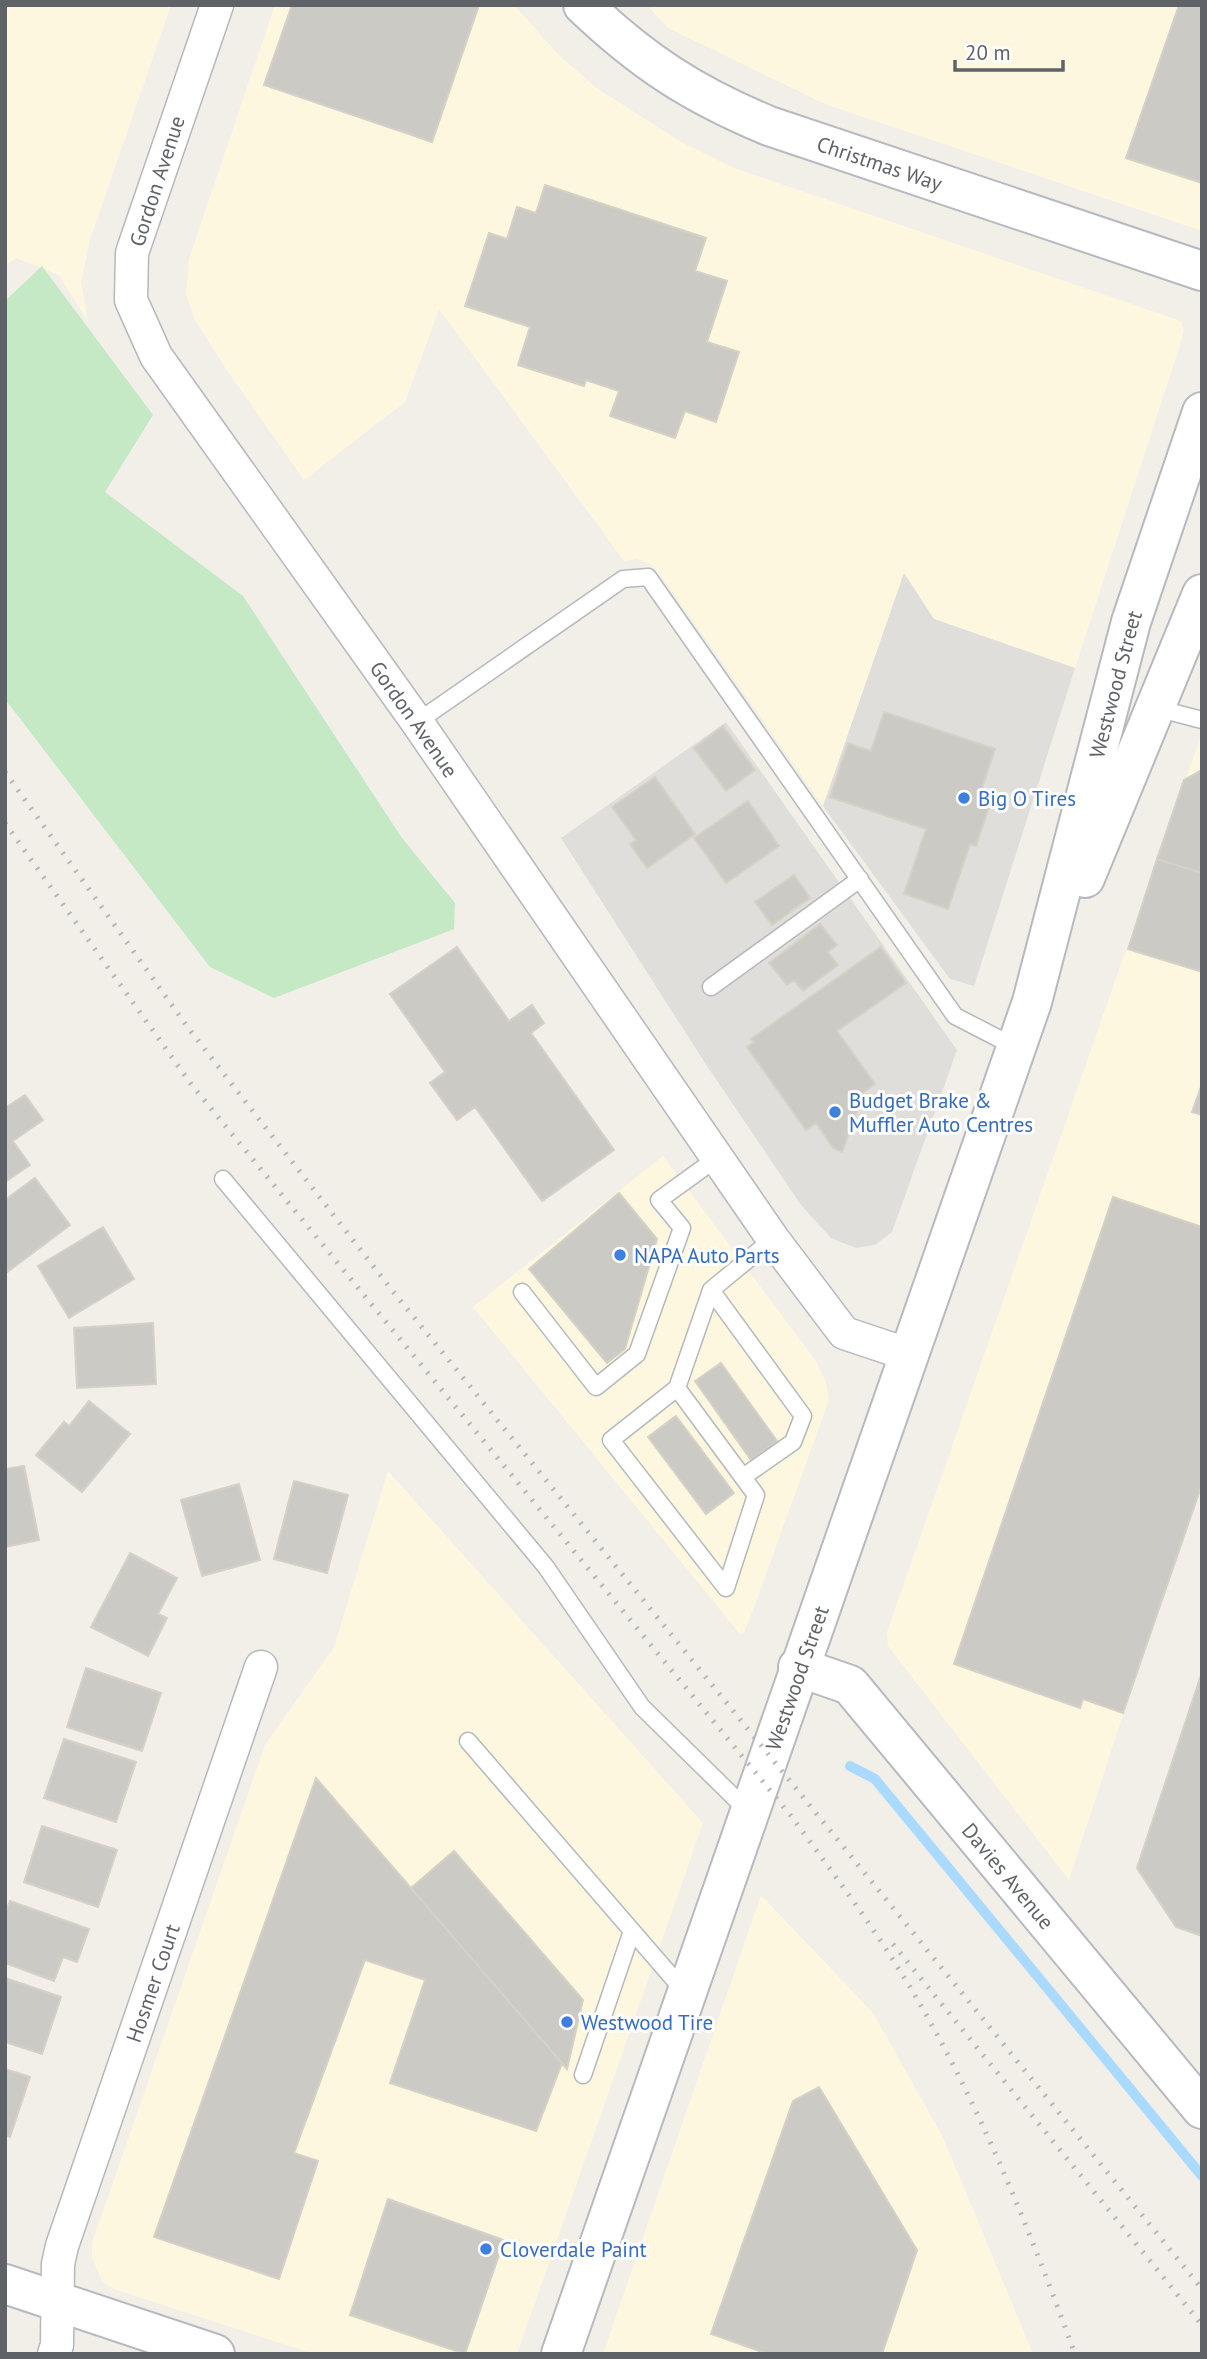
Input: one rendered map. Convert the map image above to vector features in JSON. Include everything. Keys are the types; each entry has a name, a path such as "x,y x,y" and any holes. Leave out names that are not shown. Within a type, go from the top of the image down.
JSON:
{"main road":[{"name":"Christmas Way","path":"583,5 645,60 702,97 735,112 769,126 1202,271"},
{"name":"Westwood Street","path":"561,2354 907,1354 1017,1048 1032,1002 1131,622 1202,412"},
{"name":"Westwood Street","path":"1032,1002 1199,609"},
{"name":"Davies Avenue","path":"798,1667 850,1685 1202,2109"},
{"path":"5,2284 215,2354"}],"street":[{"name":"Gordon Avenue","path":"217,5 132,253 131,300 156,356 417,722 773,1239 844,1333 907,1354"},
{"name":"Hosmer Court","path":"54,2354 57,2345 57,2301 62,2246 261,1667"}],"lane":[{"path":"417,722 623,579 648,577 955,1016 1017,1048"},
{"path":"1156,708 1202,720"},
{"path":"711,987 860,879"},
{"path":"522,1292 596,1387 637,1354 681,1228 659,1200 718,1158"},
{"path":"223,1180 545,1567 642,1707 749,1812"},
{"path":"677,1388 756,1495 726,1588 611,1440 677,1388 711,1290 773,1239"},
{"path":"711,1290 803,1416 793,1442 743,1477"},
{"path":"468,1741 686,1993"},
{"path":"583,2076 632,1931"}],"shaded area":[{"path":"5,5 171,5 90,240 81,282 88,322 59,275 16,258 5,265"},
{"path":"275,5 514,5 558,54 595,87 681,142 734,168 1181,321 1184,331 1180,345 1075,668 934,619 904,574 823,806 661,576 649,563 637,559 624,561 439,309 405,402 304,480 224,366 195,320 186,295 189,259"},
{"path":"647,5 1202,5 1202,231 825,104 668,28"},
{"path":"904,573 934,619 1075,668 974,986 950,979 823,806"},
{"path":"726,722 957,1050 892,1232 875,1245 856,1248 831,1238 801,1205 707,1066 561,838"},
{"path":"1202,733 1202,1473 1069,1880 888,1646 887,1632"},
{"path":"663,1156 816,1361 825,1380 829,1400 749,1621 744,1632 740,1634 473,1307"},
{"path":"388,1471 703,1823 517,2354 314,2354 114,2289 102,2281 92,2258 92,2243 265,1745 334,1647"},
{"path":"761,1895 873,2013 943,2137 1033,2354 603,2354"}],"green space":[{"path":"42,266 153,415 105,492 243,596 402,838 455,903 454,929 274,998 210,967 5,699 5,301"}],"building":[{"path":"292,5 479,5 432,142 264,85"},
{"path":"1179,5 1202,5 1202,183 1126,158"},
{"path":"545,185 706,238 695,271 727,281 707,342 739,352 716,422 685,411 675,438 610,416 619,391 586,380 584,386 518,365 530,327 465,306 489,233 507,239 517,207 536,213"},
{"path":"884,712 995,749 981,791 993,795 976,846 970,844 948,909 904,894 926,829 830,797 848,743 871,751"},
{"path":"723,726 755,770 726,791 694,748"},
{"path":"1202,770 1202,873 1157,859 1184,780"},
{"path":"655,777 695,834 647,868 630,844 636,840 612,807"},
{"path":"748,801 779,846 726,883 694,838"},
{"path":"1157,859 1202,873 1202,972 1128,949"},
{"path":"794,875 810,898 772,925 755,902"},
{"path":"820,924 837,945 828,952 838,965 803,991 794,980 787,985 769,963"},
{"path":"457,947 509,1021 532,1005 544,1023 531,1033 614,1150 542,1201 475,1107 457,1120 430,1083 445,1072 390,994"},
{"path":"881,947 906,983 837,1031 875,1084 864,1092 842,1152 833,1148 816,1123 806,1130 747,1047 754,1042 751,1039"},
{"path":"1202,1084 1202,1115 1192,1112"},
{"path":"25,1095 43,1120 13,1141 30,1165 5,1182 5,1108"},
{"path":"35,1178 70,1225 6,1273 5,1200"},
{"path":"619,1193 657,1239 625,1349 607,1363 529,1269"},
{"path":"1113,1197 1202,1227 1202,1484 1123,1713 1083,1699 1080,1708 954,1664"},
{"path":"103,1227 134,1279 69,1318 38,1266"},
{"path":"153,1323 156,1384 77,1388 74,1328"},
{"path":"721,1363 777,1441 751,1460 695,1381"},
{"path":"89,1401 130,1434 82,1492 36,1455 64,1422 69,1426"},
{"path":"676,1416 734,1493 706,1514 648,1437"},
{"path":"24,1466 39,1540 5,1547 5,1469"},
{"path":"294,1481 348,1495 327,1573 274,1559"},
{"path":"239,1484 260,1560 202,1576 181,1500"},
{"path":"130,1553 177,1578 158,1614 167,1618 148,1656 91,1627"},
{"path":"86,1668 161,1693 142,1751 67,1727"},
{"path":"1202,1672 1202,1936 1176,1927 1137,1868"},
{"path":"64,1739 136,1762 116,1822 44,1798"},
{"path":"316,1778 562,2063 536,2131 390,2083 425,1980 365,1960 294,2153 318,2161 279,2279 154,2237"},
{"path":"42,1826 117,1850 98,1907 24,1882"},
{"path":"454,1851 583,2000 567,2069 411,1888"},
{"path":"10,1901 89,1929 77,1962 63,1957 54,1981 5,1963 5,1913"},
{"path":"5,1978 61,1997 42,2054 5,2042"},
{"path":"5,2069 30,2077 10,2137 5,2135"},
{"path":"819,2087 917,2250 882,2354 768,2354 711,2334 793,2101"},
{"path":"388,2199 504,2240 465,2354 350,2315"}],"waterway":[{"path":"850,1766 875,1779 1202,2176"}],"railway":[{"path":"5,772 189,1029 391,1289 1202,2289"},
{"path":"5,823 191,1084 791,1816 858,1908 920,2004 986,2132 1075,2354"},
{"path":"893,1944 1202,2325"}],"place":[{"name":"Big O Tires","path":"964,798"},
{"name":"Budget Brake & Muffler Auto Centres","path":"835,1112"},
{"name":"NAPA Auto Parts","path":"620,1255"},
{"name":"Westwood Tire","path":"567,2022"},
{"name":"Cloverdale Paint","path":"486,2249"}]}
